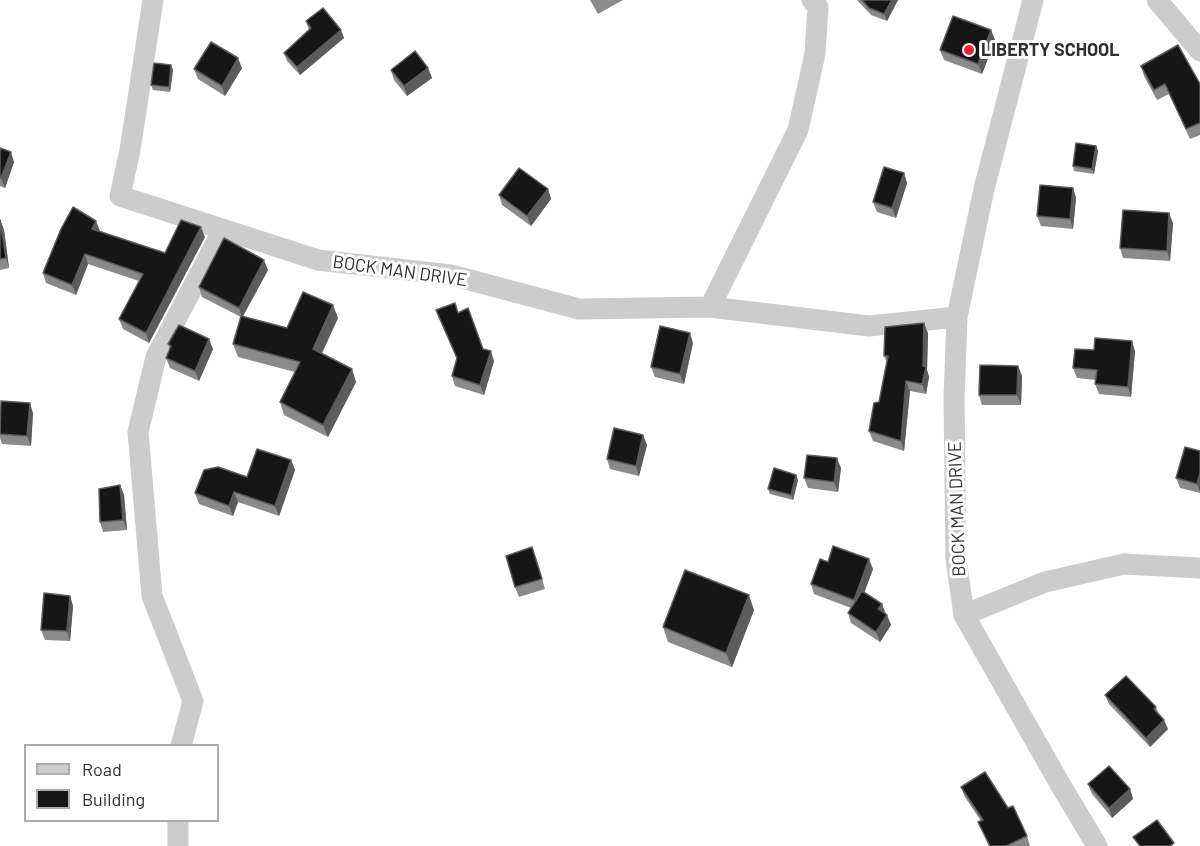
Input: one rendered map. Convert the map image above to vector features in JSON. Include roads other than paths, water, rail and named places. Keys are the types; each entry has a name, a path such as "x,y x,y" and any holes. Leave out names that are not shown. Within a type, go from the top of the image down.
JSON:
{"street":[{"name":"BOCK MAN DRIVE","path":"153,0 130,150 120,196 318,260 451,275 579,309 710,307 868,326 957,317"},
{"path":"710,307 798,130 815,54 818,7 812,0"},
{"name":"BOCK MAN DRIVE","path":"1033,0 984,189 957,317 954,398 956,559 964,615 1097,846"},
{"path":"1157,0 1200,51"},
{"path":"182,744 193,701 152,596 138,432 156,357 223,230"},
{"path":"964,615 1045,582 1124,564 1200,568"},
{"path":"178,822 178,846"}],"place":[{"name":"LIBERTY SCHOOL","path":"969,50"}]}
